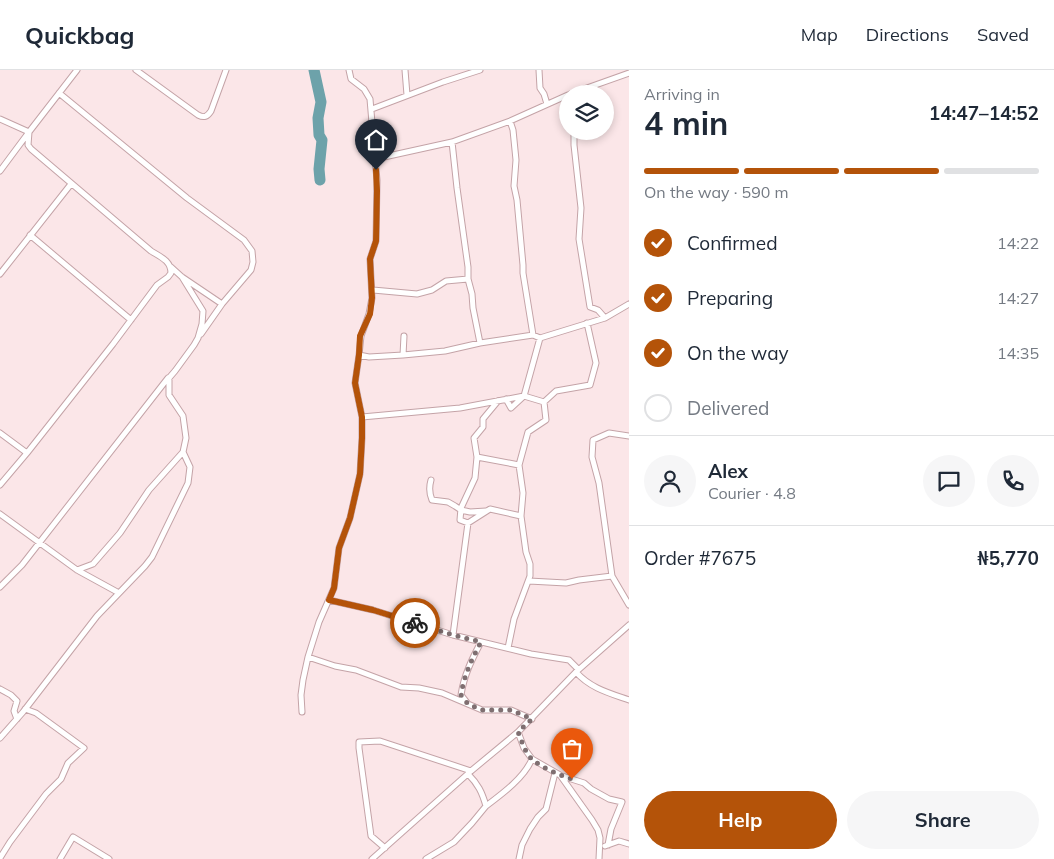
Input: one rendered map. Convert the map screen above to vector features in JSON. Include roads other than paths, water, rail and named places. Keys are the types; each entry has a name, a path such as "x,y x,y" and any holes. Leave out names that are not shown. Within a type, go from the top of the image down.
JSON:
{"street":[{"path":"0,171 77,70"},
{"path":"136,70 203,117 207,116 211,111 226,70"},
{"path":"302,712 301,695 308,657 319,622 334,588 339,548 350,518 360,474 362,417 355,383 360,336 370,314 373,290 370,259 376,241 377,180 370,99 364,89 351,79 349,70"},
{"path":"404,70 407,95"},
{"path":"372,109 480,70"},
{"path":"539,70 540,88 547,104"},
{"path":"595,85 629,73"},
{"path":"0,587 22,565 175,371 222,304 251,270 253,262 252,251 244,240 187,198 59,93"},
{"path":"375,159 452,142 510,121 559,99"},
{"path":"0,119 29,132"},
{"path":"510,121 513,130 516,160 514,186 517,200 523,273 533,335"},
{"path":"29,132 28,145 30,149 150,251 168,262 182,277 222,304"},
{"path":"574,140 580,208 579,239 590,307 598,310 605,318"},
{"path":"452,142 468,266 468,279 480,343"},
{"path":"0,274 71,184"},
{"path":"30,235 131,320"},
{"path":"0,485 158,285 168,277 171,273 171,267"},
{"path":"182,277 203,311 198,338"},
{"path":"373,290 417,294 432,290 446,281 468,279"},
{"path":"359,355 369,358 403,355 445,351 480,343 533,335 540,338 605,318 629,304"},
{"path":"544,402 556,391 590,385 596,363 586,323"},
{"path":"403,355 404,336"},
{"path":"506,399 511,408 524,396 540,338"},
{"path":"78,570 93,564 120,533 149,490 183,452 186,438 183,416 168,395 169,378"},
{"path":"362,417 460,408 524,396 544,402"},
{"path":"468,523 460,520 461,510 475,478 477,457 474,438 483,427 483,419 498,401"},
{"path":"508,648 514,620 530,576 530,564 526,552 521,516 523,494 519,465 528,432 546,420 544,402"},
{"path":"0,433 27,453"},
{"path":"629,436 610,433 593,440 592,457 599,484 612,576 629,605"},
{"path":"0,738 25,709 96,616 152,557 188,483 190,467 183,452"},
{"path":"477,457 519,465"},
{"path":"431,480 429,487 432,500 448,502 461,510 470,512 490,509 521,516"},
{"path":"453,635 468,523 486,511"},
{"path":"0,514 78,570 119,593"},
{"path":"529,582 566,583 612,576"},
{"path":"329,600 373,610 453,635 531,654 569,660 583,680 599,689 629,700"},
{"path":"372,859 518,732 577,671 629,625"},
{"path":"468,704 461,695 462,685 470,662 481,642"},
{"path":"308,657 335,666 356,670 401,687 419,688 442,693 482,710 511,710 532,719"},
{"path":"0,689 17,702 14,711 17,719"},
{"path":"0,858 46,794 61,779 68,763 84,748 36,713 25,709"},
{"path":"518,732 524,748 532,759 557,774 584,783 591,790 609,799 622,802 608,845"},
{"path":"384,848 371,836 359,748 360,742 380,740 470,772 482,791 486,806"},
{"path":"426,859 454,842 486,806 505,791 529,766 532,759"},
{"path":"557,774 596,826 600,838 599,859"},
{"path":"519,859 522,845 530,829 538,817 546,810 557,774"},
{"path":"611,831 619,841 629,844"},
{"path":"60,859 73,838 108,859"},
{"path":"600,847 619,841"}],"waterway":[{"path":"314,70 321,102 318,118 319,135 322,140 319,169 320,180"}]}
